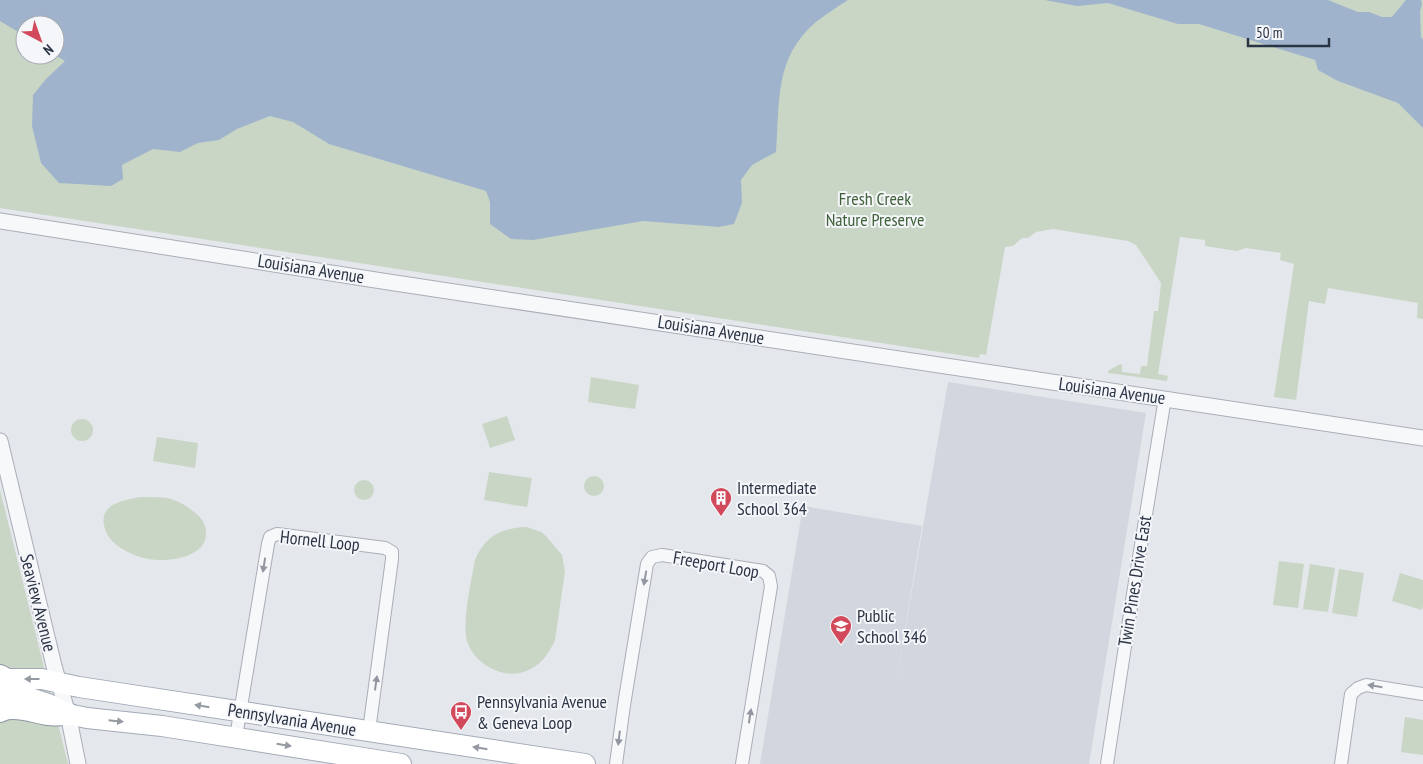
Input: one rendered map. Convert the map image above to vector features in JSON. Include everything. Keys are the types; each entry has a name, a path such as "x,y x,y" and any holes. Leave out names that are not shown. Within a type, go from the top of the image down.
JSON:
{"highway":[{"path":"0,711 15,708 50,714 68,714"}],"main road":[{"name":"Pennsylvania Avenue","path":"1,682 42,679 79,687 559,762 584,764"},
{"name":"Pennsylvania Avenue","path":"1,682 27,697 48,704 68,714 87,718 162,726 401,764"}],"street":[{"name":"Louisiana Avenue","path":"0,221 414,286 1423,438"},
{"name":"Twin Pines Drive East","path":"1108,764 1165,398"},
{"name":"Seaview Avenue","path":"0,441 58,682 68,714 78,764"},
{"name":"Hornell Loop","path":"236,737 267,550 270,537 277,534 385,548 392,552 369,731"},
{"name":"Freeport Loop","path":"616,764 647,564 652,557 662,555 763,571 769,576 772,586 742,764"},
{"path":"1341,764 1351,694 1358,688 1366,685 1423,694"}],"shaded area":[{"path":"948,382 1146,413 1089,764 760,764 803,506 922,526 896,683"}],"green space":[{"name":"Fresh Creek Nature Preserve","path":"840,0 1127,0 1321,55 1403,98 1423,117 1423,319 1417,318 1418,303 1328,288 1325,304 1309,301 1296,400 1274,397 1294,264 1280,260 1281,253 1246,248 1237,251 1205,246 1205,240 1180,237 1158,374 1168,376 1167,381 1108,373 1108,371 1120,364 1122,365 1122,372 1140,374 1141,366 1147,366 1154,311 1158,311 1161,283 1136,245 1128,241 1053,229 1036,232 1028,238 1022,238 1013,246 1005,247 986,355 980,354 979,358 0,208 0,13 15,23 15,65 65,65 65,51 226,114 785,47"},
{"path":"1299,0 1423,0 1423,55 1386,33"},
{"path":"591,377 639,385 635,409 588,402"},
{"path":"507,416 515,440 490,448 482,424"},
{"path":"82,419 90,422 93,430 90,438 82,441 74,438 71,430 74,422"},
{"path":"157,437 198,443 195,468 153,461"},
{"path":"489,472 532,478 527,507 484,500"},
{"path":"594,476 601,479 604,486 601,493 594,496 587,493 584,486 587,479"},
{"path":"364,480 371,483 374,490 371,497 364,500 357,497 354,490 357,483"},
{"path":"0,490 68,764 0,764"},
{"path":"141,497 161,497 185,505 203,521 206,530 205,541 196,551 190,554 176,559 162,560 139,557 116,544 109,538 105,529 105,514 113,505"},
{"path":"527,527 541,532 547,537 562,555 565,571 555,640 550,650 539,664 529,670 515,674 506,673 489,667 471,649 466,633 468,601 475,560 484,545 495,535 509,529"},
{"path":"1279,561 1304,564 1298,608 1273,605"},
{"path":"1310,564 1335,568 1328,612 1303,609"},
{"path":"1339,569 1364,573 1357,617 1332,613"},
{"path":"1400,573 1423,580 1422,610 1392,601"},
{"path":"1405,717 1423,720 1423,755 1401,752"}],"water":[{"path":"0,0 848,0 816,22 802,36 793,50 786,66 779,98 776,152 752,165 741,180 742,203 734,224 719,227 643,221 533,240 511,239 490,224 490,202 486,191 329,144 293,122 270,116 237,129 219,140 198,143 180,152 153,149 122,165 123,179 111,186 59,183 41,163 32,126 33,95 61,65 65,65 65,15 15,15 15,30 0,21"},
{"path":"1045,0 1328,0 1358,12 1369,12 1382,17 1392,17 1406,0 1421,0 1423,128 1398,103 1338,81 1318,70 1315,60 1199,24 1178,24 1108,3 1077,6"}],"place":[{"name":"Intermediate School 364","path":"721,517"},
{"name":"Public School 346","path":"841,645"},
{"name":"Pennsylvania Avenue & Geneva Loop","path":"461,731"}]}
